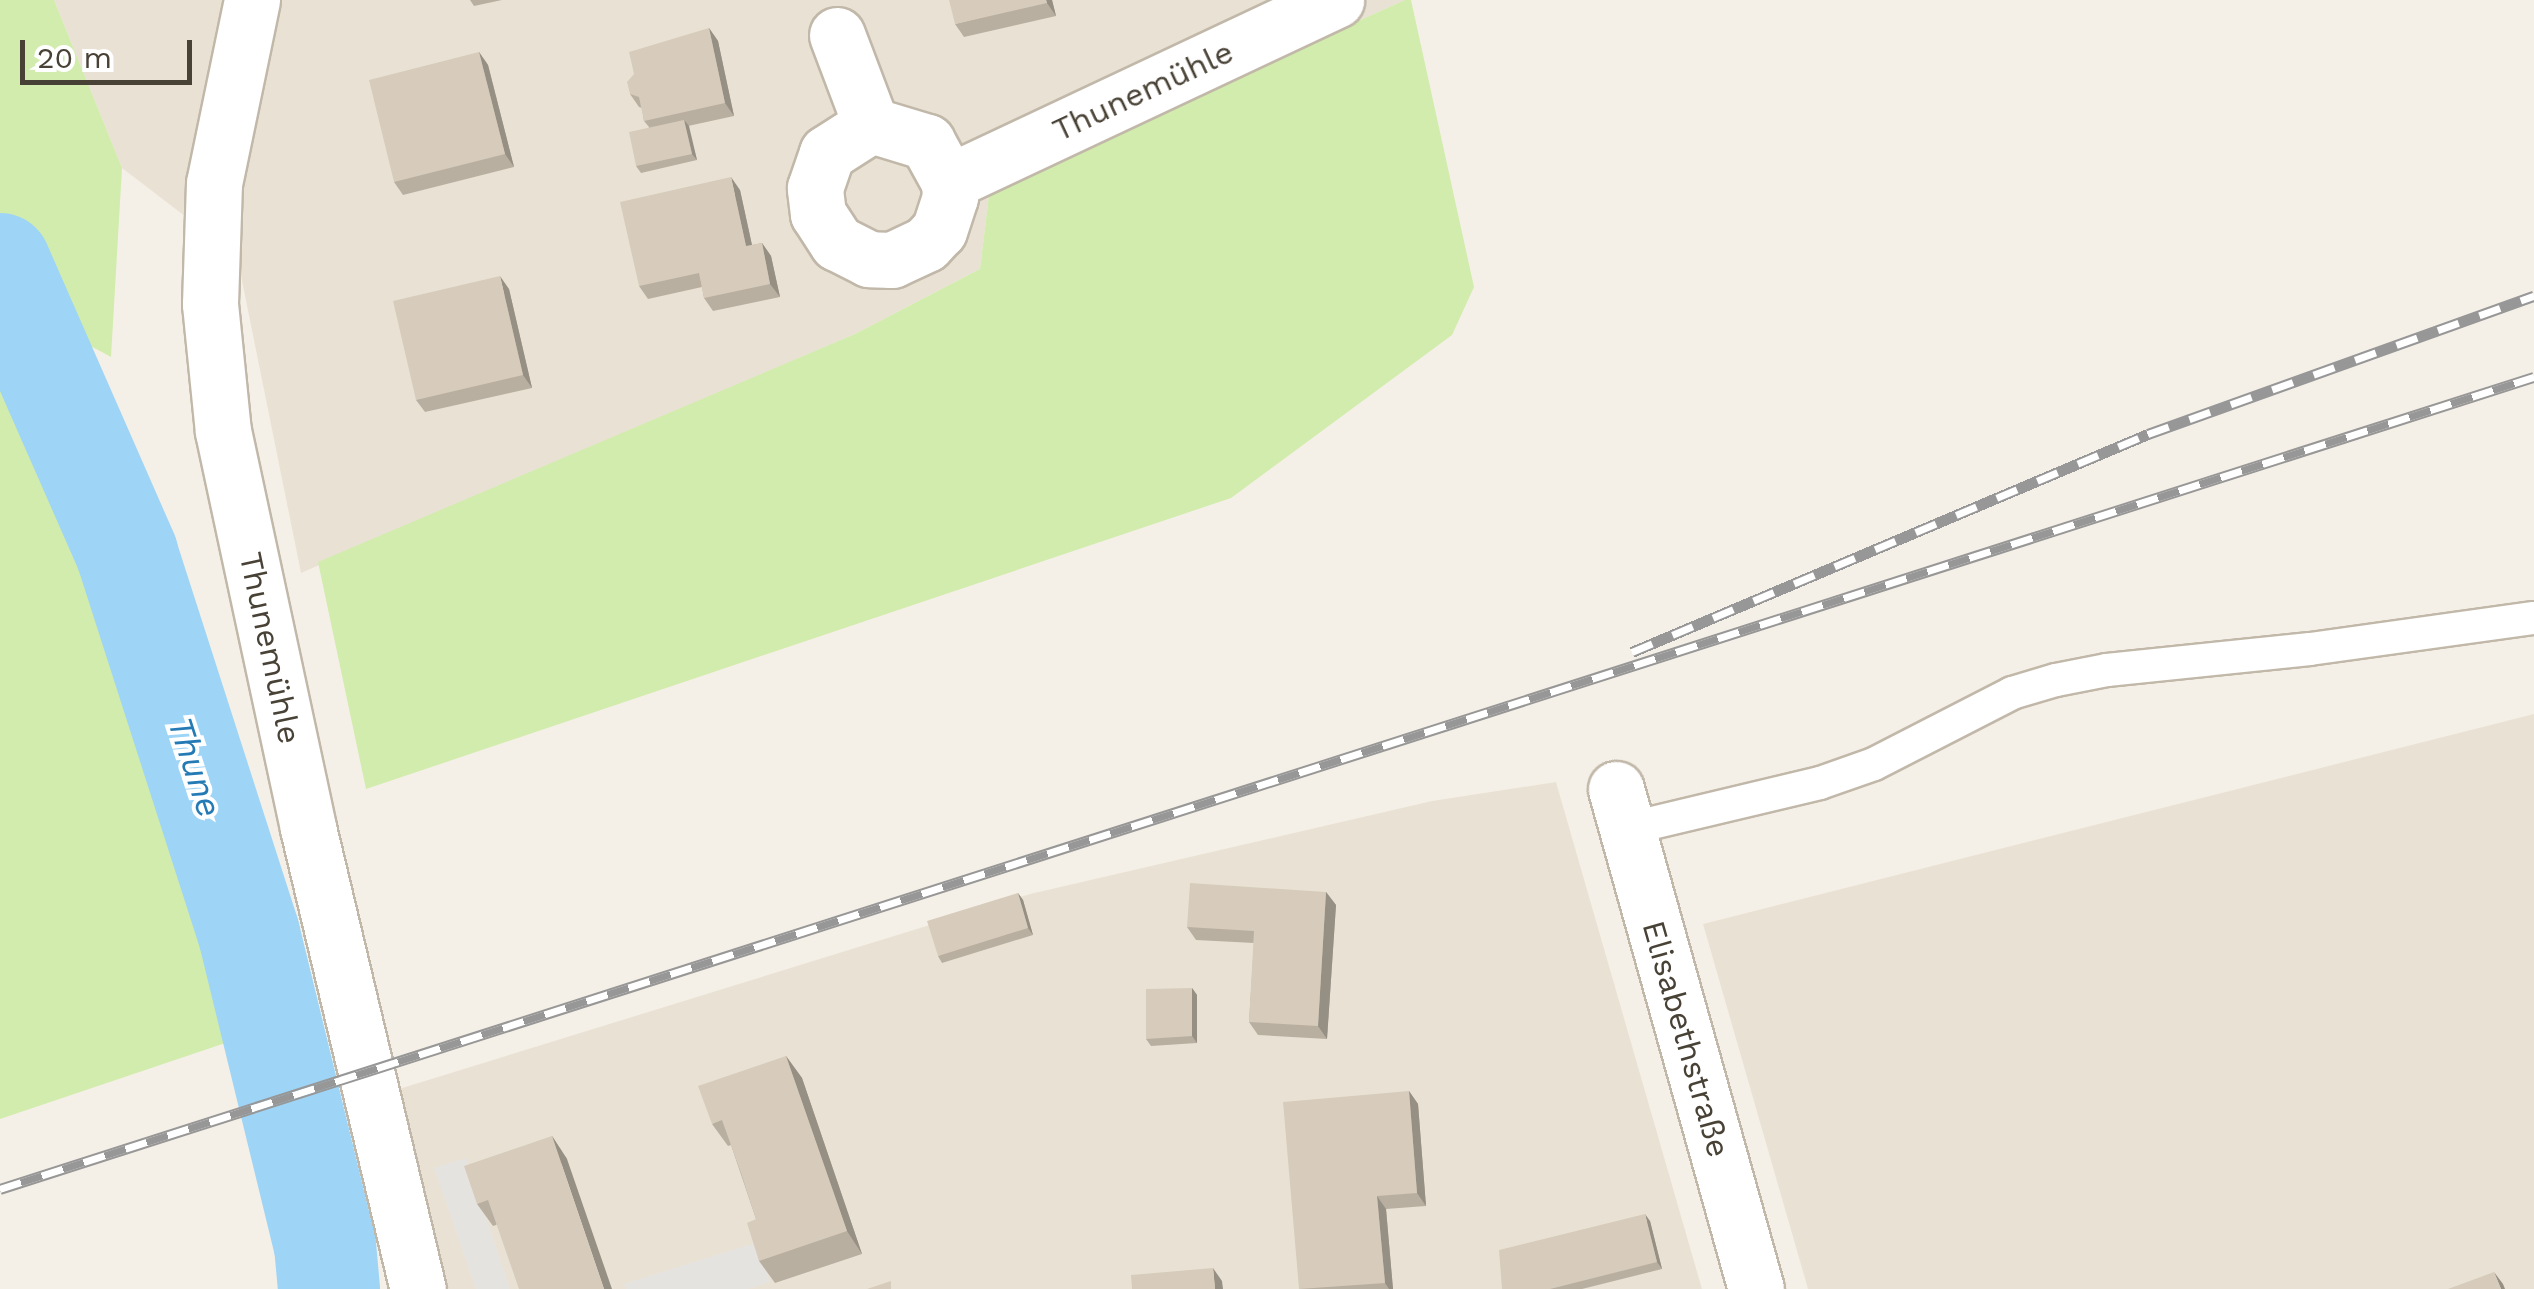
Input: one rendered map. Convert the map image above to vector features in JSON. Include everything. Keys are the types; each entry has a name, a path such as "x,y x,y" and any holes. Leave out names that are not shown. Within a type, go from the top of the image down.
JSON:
{"street":[{"name":"Thunemühle","path":"252,0 230,90 214,183 210,304 224,430 308,828 418,1289"},
{"name":"Thunemühle","path":"949,182 1336,0"},
{"path":"837,36 871,126"},
{"path":"871,126 927,142 949,182 950,197 939,230 926,244 892,260 868,259 837,244 818,214 815,188 827,153 871,126"},
{"name":"Elisabethstraße","path":"1621,809 1756,1289"}],"lane":[{"path":"1621,809 1838,777 1874,764 2012,693 2056,680 2534,618"}],"shaded area":[{"path":"54,0 1405,0 990,187 980,269 855,334 301,573 237,256 122,168"},
{"path":"2534,714 2534,1289 1808,1289 1703,924"},
{"path":"1556,782 1702,1289 447,1289 399,1089 1030,894 1432,801"},
{"path":"466,1158 510,1289 476,1289 434,1168"},
{"path":"758,1242 770,1282 748,1289 626,1289 624,1284"}],"green space":[{"path":"0,0 54,0 122,168 111,357 0,297"},
{"path":"1411,0 1474,287 1452,335 1231,498 366,789 318,562 855,334 980,269 990,187"},
{"path":"0,320 74,489 117,604 255,1033 0,1119"}],"building":[{"path":"949,0 1046,0 1047,3 955,24"},
{"path":"709,28 725,103 644,121 639,97 630,94 627,82 634,74 629,52"},
{"path":"479,52 505,154 394,182 369,80"},
{"path":"684,120 692,154 636,166 629,132"},
{"path":"731,177 746,246 762,243 770,284 704,298 699,273 639,286 620,202"},
{"path":"500,276 523,375 416,400 393,301"},
{"path":"1190,883 1326,892 1318,1026 1249,1022 1254,931 1187,927"},
{"path":"1018,893 1028,928 938,956 927,921"},
{"path":"1192,988 1192,1036 1146,1039 1146,989"},
{"path":"786,1056 847,1231 759,1261 747,1223 756,1219 741,1173 722,1120 712,1124 698,1086"},
{"path":"1409,1091 1417,1193 1377,1196 1385,1283 1299,1289 1283,1102"},
{"path":"552,1136 604,1289 519,1289 488,1200 477,1204 464,1166"},
{"path":"1645,1214 1657,1262 1550,1289 1502,1289 1499,1250"},
{"path":"1213,1268 1215,1289 1132,1289 1131,1275"},
{"path":"2494,1272 2501,1289 2448,1289"},
{"path":"891,1281 891,1289 867,1289"}],"waterway":[{"name":"Thune","path":"0,264 127,554 249,934 325,1245 329,1289"}],"railway":[{"path":"1632,652 2148,434 2534,296"},
{"path":"0,1189 2534,377"}]}
